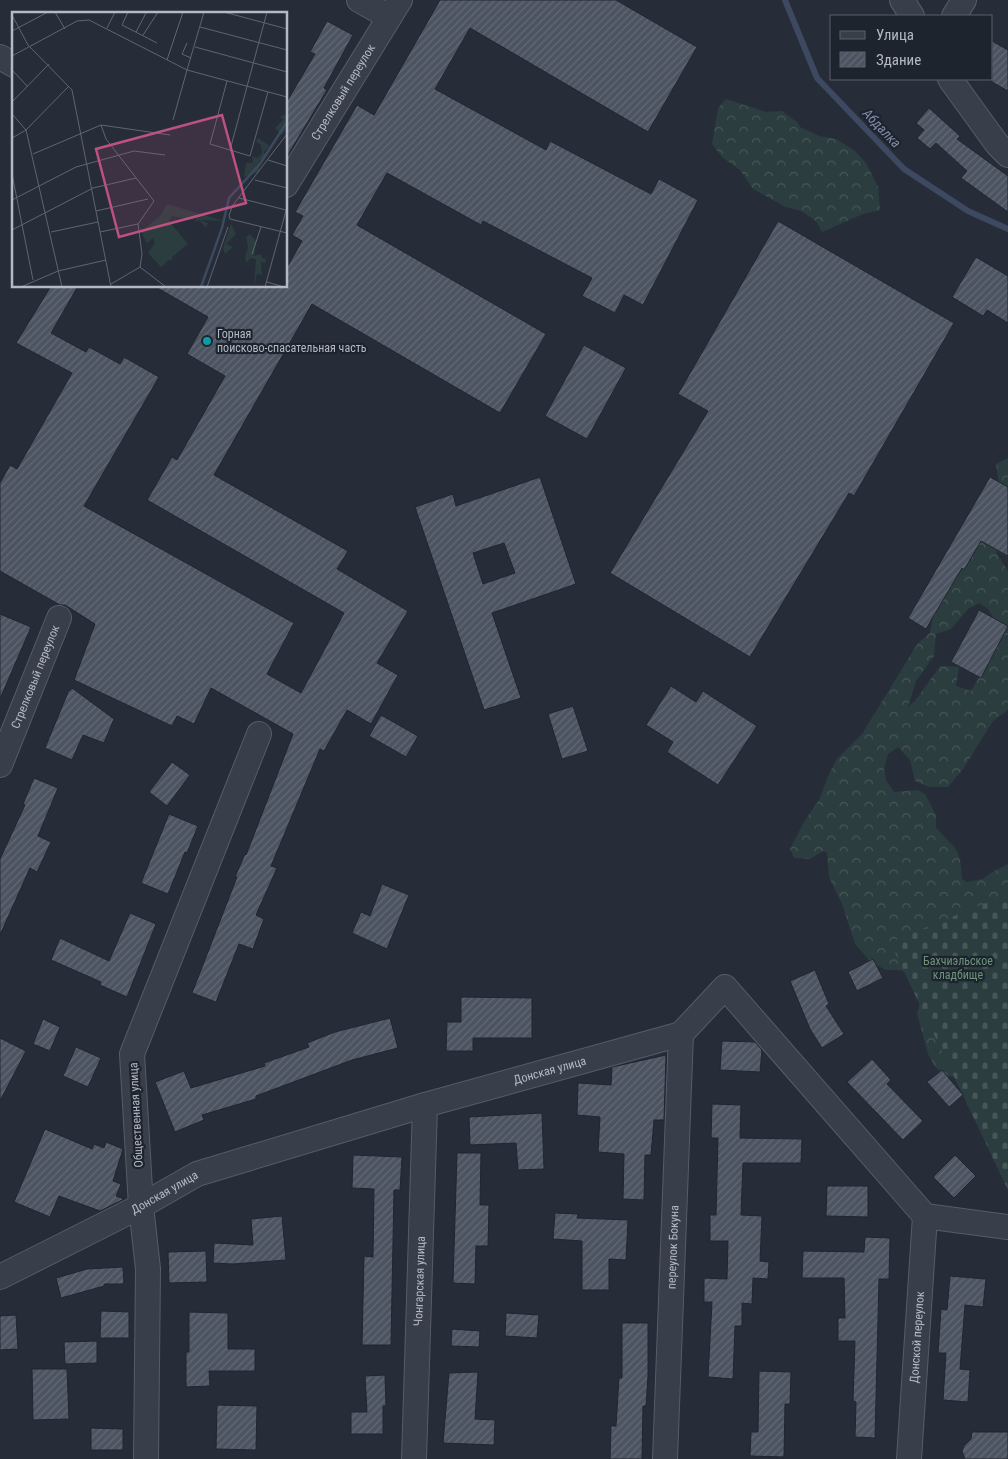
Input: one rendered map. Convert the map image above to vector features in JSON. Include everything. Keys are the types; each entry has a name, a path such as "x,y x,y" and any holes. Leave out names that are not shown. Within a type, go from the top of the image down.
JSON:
{"street":[{"path":"359,0 394,9"},
{"path":"902,0 911,15"},
{"path":"955,15 964,0"},
{"name":"Стрелковый переулок","path":"288,182 394,9"},
{"path":"0,57 12,64"},
{"path":"951,80 997,144 1008,155"},
{"name":"Стрелковый переулок","path":"0,764 59,618"},
{"name":"Общественная улица","path":"146,1459 148,1269 132,1054 258,734"},
{"path":"681,1034 725,987 925,1216 1008,1227"},
{"name":"Донская улица","path":"0,1277 142,1206 197,1174 425,1105 681,1034"},
{"name":"переулок Бокуна","path":"665,1459 681,1034"},
{"name":"Чонгарская улица","path":"414,1459 425,1105"},
{"name":"Донской переулок","path":"909,1459 925,1216"}],"green space":[{"path":"726,99 766,112 782,111 798,123 800,127 819,136 836,139 854,150 866,163 878,187 880,210 863,214 822,232 816,221 801,211 786,207 753,189 740,170 722,157 712,144 718,108"},
{"path":"1008,458 1008,557 996,552 1008,571 1008,710 993,721 963,769 948,787 929,787 915,781 910,760 898,747 888,754 884,769 886,780 894,792 918,790 925,794 936,815 936,827 957,851 962,879 967,882 983,879 1008,864 1008,1152 983,1084 945,1075 935,1067 928,1054 917,1013 926,986 919,975 898,970 886,970 871,962 855,944 842,904 829,877 827,852 823,851 810,859 794,858 790,849 804,822 819,800 837,759 862,734 918,643 930,633 935,606 947,575 963,568 999,484 996,464","holes":["979,603 988,609 995,621 992,654 971,691 956,686 959,667 940,666 915,701 908,707 916,681 934,656 936,634 951,629 968,609"]},
{"name":"Бахчиэльское кладбище","path":"1008,894 1008,1190 890,942"}],"building":[{"path":"440,0 616,0 697,47 648,132 470,28 435,89 546,150 550,141 651,194 659,179 698,200 643,305 624,295 615,313 582,296 592,278 483,221 481,225 387,173 357,225 546,334 500,413 312,304 214,475 348,551 337,569 408,611 377,663 398,675 371,724 347,710 324,751 320,749 271,866 277,868 256,915 264,919 253,949 239,944 216,1002 192,993 237,877 235,877 246,855 293,734 211,688 194,724 177,716 172,726 74,680 95,624 65,605 60,605 0,571 0,483 10,465 17,469 72,373 16,343 50,288 77,288 51,333 86,352 89,347 120,364 124,357 159,377 84,506 294,623 267,674 301,693 344,613 147,500 172,457 177,460 225,376 187,354 208,317 157,288 288,288 288,266 302,241 292,235 303,216 295,212 357,105 374,115"},
{"path":"327,21 353,35 324,88 327,90 288,155 288,100 315,54 310,52"},
{"path":"993,42 1008,50 1008,91 992,82"},
{"path":"929,108 960,136 957,139 1008,176 1008,212 961,178 967,171 936,143 930,149 917,138 924,130 916,123"},
{"path":"778,221 954,323 854,496 849,493 750,657 610,573 708,411 678,394"},
{"path":"976,257 1008,276 1008,323 987,310 983,316 952,297"},
{"path":"584,345 626,368 587,439 545,416"},
{"path":"540,477 576,584 492,613 521,698 484,710 415,507 453,494 456,506","holes":["504,543 515,573 483,584 473,553"]},
{"path":"990,477 1008,487 1008,556 981,541 964,570 962,568 926,629 908,618"},
{"path":"979,610 1008,626 981,678 951,662"},
{"path":"0,614 31,627 0,699"},
{"path":"671,686 696,702 703,691 757,726 718,785 667,752 673,742 646,725"},
{"path":"72,688 114,719 104,743 83,735 72,760 45,748 69,690"},
{"path":"573,706 588,751 562,759 548,714"},
{"path":"381,715 418,736 406,757 369,736"},
{"path":"172,762 190,775 167,806 149,792"},
{"path":"34,778 58,788 38,836 51,842 37,872 30,868 0,935 0,859 25,805 23,804"},
{"path":"169,814 198,826 168,894 141,883"},
{"path":"382,884 409,895 387,949 352,933 361,912 370,916"},
{"path":"130,913 156,924 127,997 100,985 101,982 51,960 60,938 109,961"},
{"path":"873,959 883,978 857,991 848,972"},
{"path":"815,970 829,1004 826,1006 844,1034 822,1048 810,1029 790,981"},
{"path":"461,997 532,998 532,1038 473,1038 473,1051 446,1051 447,1022 461,1022"},
{"path":"390,1018 398,1048 352,1060 256,1096 256,1099 202,1115 204,1120 175,1132 155,1082 184,1071 191,1088 265,1066 264,1063 309,1047 307,1043 335,1032"},
{"path":"43,1019 60,1027 50,1051 33,1044"},
{"path":"0,1038 26,1051 0,1101"},
{"path":"722,1041 755,1042 762,1050 760,1072 720,1070"},
{"path":"76,1047 101,1058 88,1087 63,1076"},
{"path":"666,1055 664,1120 654,1120 651,1155 645,1155 644,1200 623,1199 624,1154 598,1152 600,1117 577,1115 578,1083 611,1085 612,1067"},
{"path":"872,1059 891,1080 887,1084 923,1121 903,1140 847,1082"},
{"path":"942,1070 963,1095 949,1107 927,1082"},
{"path":"712,1104 741,1105 740,1138 802,1139 801,1163 743,1163 741,1215 762,1216 760,1261 769,1262 768,1279 753,1278 752,1304 742,1303 742,1326 735,1326 733,1379 708,1377 712,1302 704,1302 704,1278 727,1279 728,1241 710,1241 710,1215 716,1215 718,1138 711,1138"},
{"path":"542,1113 544,1169 518,1170 516,1143 470,1145 469,1117"},
{"path":"45,1129 92,1149 94,1144 104,1148 106,1142 123,1149 113,1181 121,1184 116,1196 124,1199 100,1211 59,1196 50,1217 14,1202"},
{"path":"457,1153 481,1153 480,1205 489,1205 488,1246 476,1246 475,1284 453,1283"},
{"path":"353,1155 402,1157 400,1190 394,1190 391,1345 362,1345 364,1256 373,1257 374,1189 352,1188"},
{"path":"955,1155 976,1176 954,1198 933,1177"},
{"path":"827,1186 868,1186 868,1217 826,1216"},
{"path":"555,1213 578,1214 577,1218 628,1220 626,1260 609,1259 609,1290 582,1290 582,1241 553,1239"},
{"path":"282,1216 286,1260 233,1264 213,1263 214,1243 253,1245 251,1219"},
{"path":"865,1237 890,1238 889,1279 879,1279 875,1438 855,1437 856,1402 853,1401 855,1341 838,1341 838,1318 845,1318 844,1278 802,1278 803,1251 864,1252"},
{"path":"206,1251 207,1282 169,1283 168,1252"},
{"path":"123,1267 124,1284 104,1284 104,1286 61,1298 56,1278 87,1269"},
{"path":"950,1276 986,1279 983,1307 965,1305 960,1369 970,1370 968,1402 943,1400 946,1353 938,1353 941,1309 947,1310"},
{"path":"101,1311 129,1312 129,1338 100,1338"},
{"path":"189,1312 228,1313 228,1349 255,1349 255,1371 209,1371 210,1386 186,1387 186,1352 189,1352"},
{"path":"506,1313 539,1315 537,1338 505,1336"},
{"path":"16,1315 18,1349 0,1350 0,1316"},
{"path":"622,1323 648,1323 648,1376 646,1406 643,1406 642,1459 610,1459 611,1426 616,1426 619,1378 622,1378"},
{"path":"452,1329 480,1331 479,1347 451,1346"},
{"path":"97,1341 97,1363 65,1364 64,1342"},
{"path":"32,1369 67,1369 69,1419 33,1420"},
{"path":"759,1371 791,1372 790,1404 785,1404 784,1457 750,1456 751,1432 758,1432"},
{"path":"478,1372 475,1419 495,1420 494,1445 443,1443 449,1373"},
{"path":"385,1375 386,1406 383,1406 383,1434 351,1434 351,1412 367,1412 365,1376"},
{"path":"217,1405 257,1406 256,1450 216,1449"},
{"path":"91,1428 123,1429 123,1450 91,1450"},
{"path":"972,1432 1008,1432 1008,1459 965,1459 962,1451 971,1439"}],"waterway":[{"name":"Абдалка","path":"785,0 817,78 904,169 968,211 1008,229"}],"place":[{"name":"Горная поисково-спасательная часть","path":"207,341"}]}
